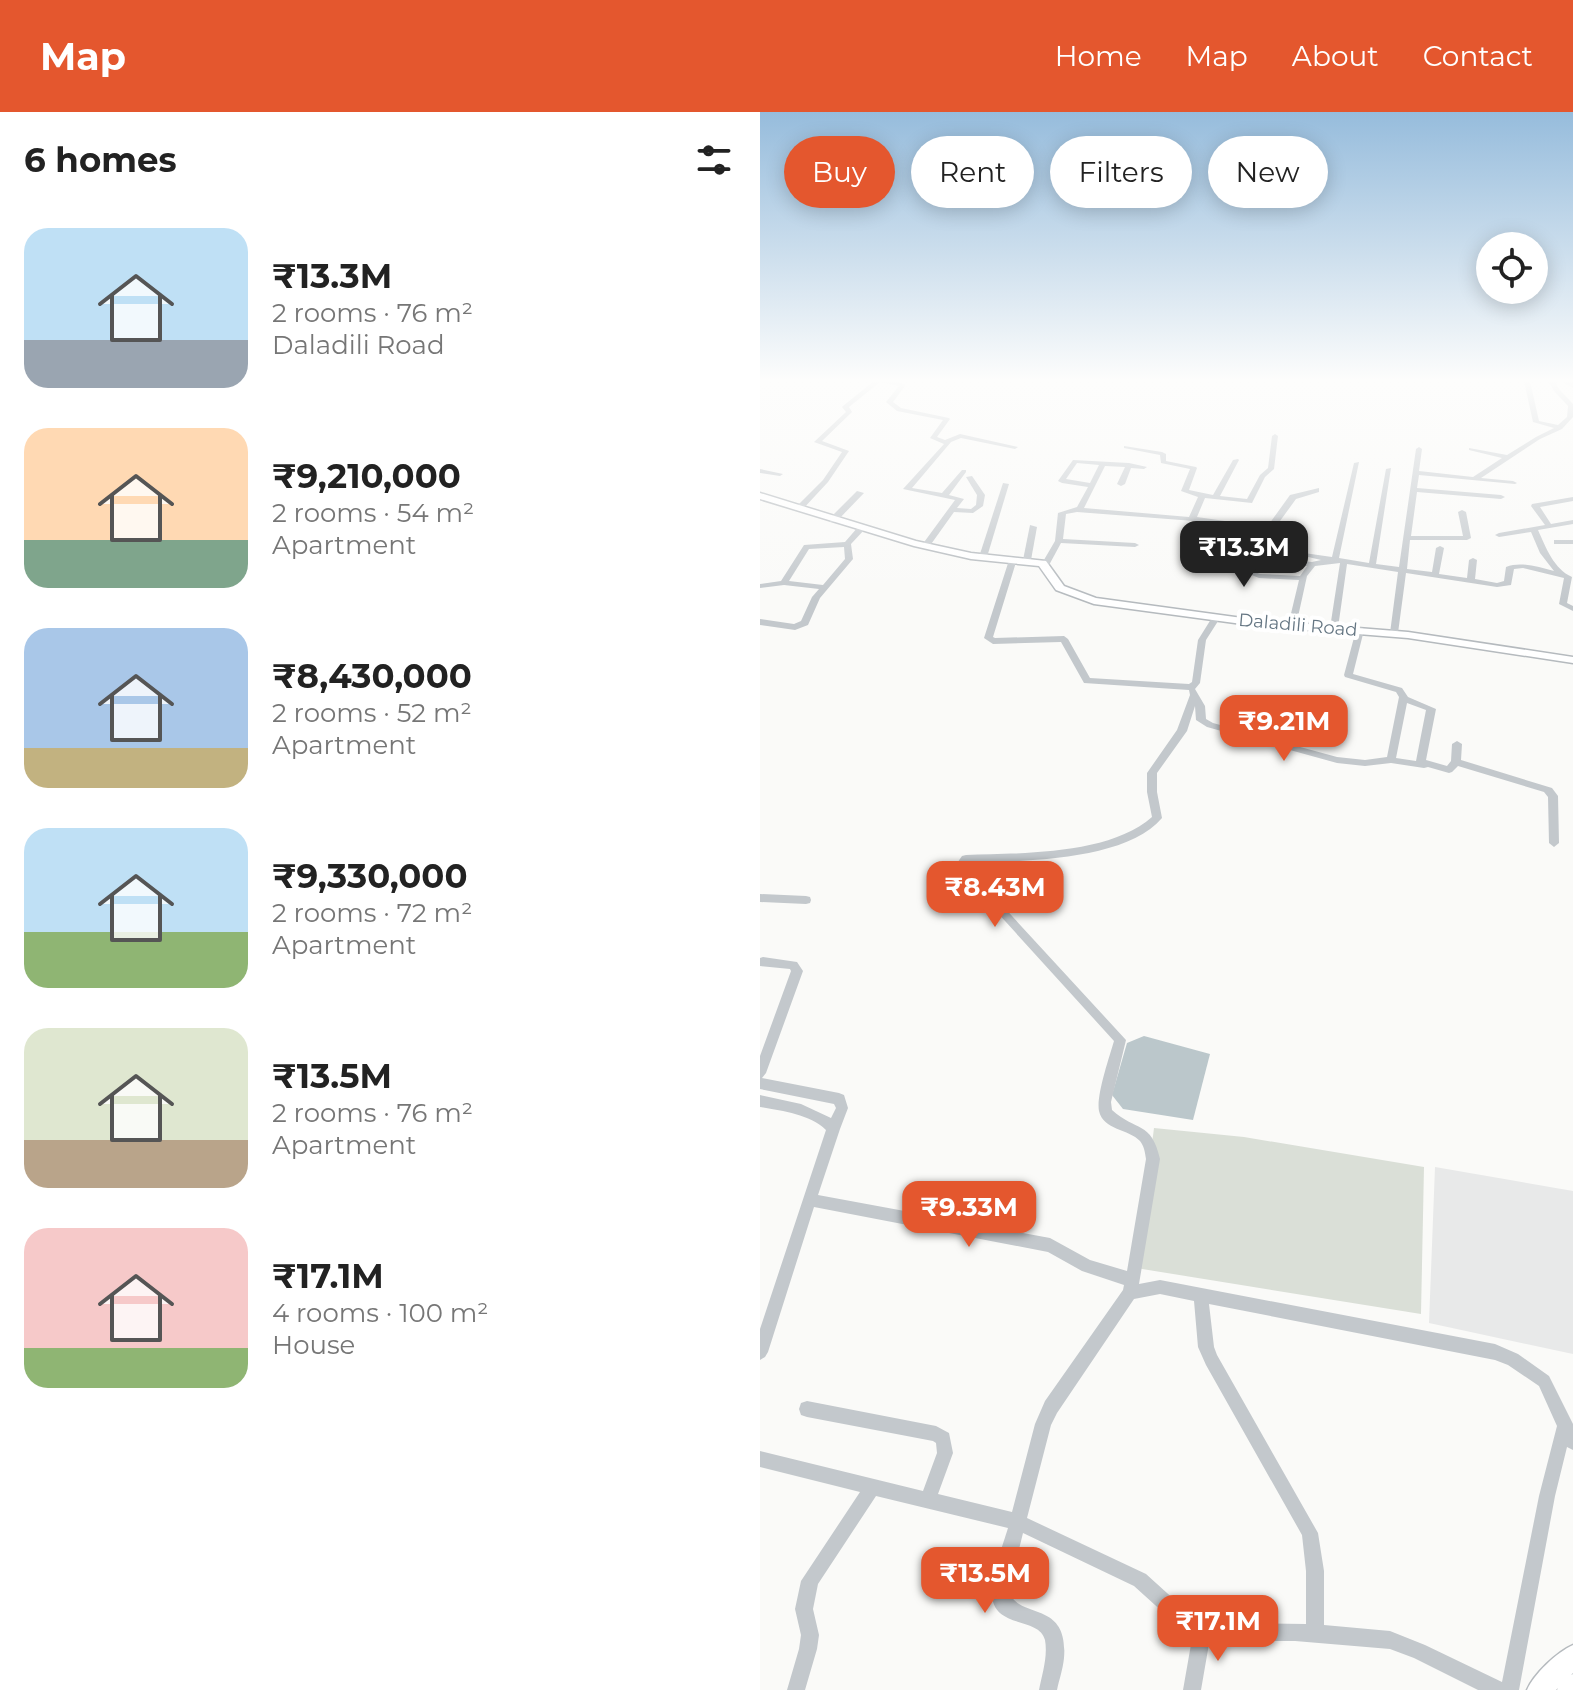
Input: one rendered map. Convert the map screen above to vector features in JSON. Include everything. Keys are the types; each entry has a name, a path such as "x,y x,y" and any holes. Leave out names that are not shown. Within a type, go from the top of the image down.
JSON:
{"main road":[{"path":"760,496 861,529 926,545 1045,565"},
{"name":"Daladili Road","path":"1045,565 1060,588 1083,599 1216,618 1394,633 1573,660"},
{"path":"1539,1690 1573,1657"}],"street":[{"path":"799,508 826,481 845,453"},
{"path":"926,545 960,499 907,489 938,453"},
{"path":"1158,453 1163,454 1163,462 1194,468 1185,491 1249,501 1262,476 1271,471 1273,453"},
{"path":"1394,633 1419,453"},
{"path":"1488,453 1508,457"},
{"path":"1474,479 1516,453"},
{"path":"1216,497 1236,460"},
{"path":"1092,485 1062,481 1074,461 1144,467"},
{"path":"1079,510 1103,463"},
{"path":"1334,628 1339,561 1357,463"},
{"path":"1121,484 1129,465"},
{"path":"1372,566 1389,469"},
{"path":"760,471 780,474"},
{"path":"1416,473 1513,483"},
{"path":"944,496 967,474 981,495 979,506 973,511 952,510"},
{"path":"983,557 1005,484"},
{"path":"1304,577 1252,575 1246,571 1247,557 1276,525 1282,510 1301,493 1316,490"},
{"path":"1414,490 1501,497"},
{"path":"833,520 860,493"},
{"path":"1195,519 1202,496"},
{"path":"1550,527 1535,506 1573,499"},
{"path":"1223,524 1234,500"},
{"path":"1045,565 1059,541 1062,513 1079,510 1195,519 1269,530"},
{"path":"1408,538 1466,539 1462,512"},
{"path":"1499,535 1573,522"},
{"path":"1027,560 1033,527"},
{"path":"784,583 807,547 847,544 861,529"},
{"path":"1534,529 1544,553 1560,574 1569,580 1563,604 1573,609"},
{"path":"1059,541 1135,545"},
{"path":"1557,542 1573,542"},
{"path":"760,622 803,625 823,587 849,559 847,544"},
{"path":"1435,575 1440,548"},
{"path":"1216,566 1223,555 1312,564 1339,561"},
{"path":"1304,555 1503,586 1508,583 1510,567 1516,565 1560,574"},
{"path":"1013,559 989,639 1064,639 1084,678 1093,683 1193,691"},
{"path":"1471,581 1473,560"},
{"path":"1292,626 1304,577 1312,564"},
{"path":"760,586 784,583 823,587"},
{"path":"1048,1690 1057,1660 1058,1643 1054,1630 1046,1623 1006,1609 1000,1601 1000,1590 1043,1424 1131,1286 1153,1159 1152,1146 1143,1133 1113,1120 1106,1113 1105,1102 1120,1040 960,866 966,859 1095,847 1150,826 1157,818 1152,773 1182,731 1196,683 1202,640 1216,618"},
{"path":"1360,630 1347,673 1399,690 1403,698 1391,760"},
{"path":"1193,691 1200,706 1201,720 1210,725 1337,760 1365,763 1391,760 1449,770 1456,762 1457,744"},
{"path":"1403,698 1431,709 1420,760 1424,765"},
{"path":"1456,762 1551,791 1554,843"},
{"path":"760,898 806,900"},
{"path":"760,1073 797,971 793,965 763,962"},
{"path":"760,1083 839,1099 842,1108 760,1352"},
{"path":"760,1101 822,1117 831,1123 833,1129"},
{"path":"810,1200 1050,1245 1131,1286 1201,1294 1495,1352 1513,1359 1544,1381 1569,1435 1547,1496 1510,1690"},
{"path":"1201,1294 1203,1329 1211,1360 1310,1533 1315,1571 1315,1634"},
{"path":"807,1409 936,1434 943,1439 945,1453 928,1500"},
{"path":"760,1459 1018,1522 1140,1580 1182,1618 1203,1628 1390,1640 1498,1690"},
{"path":"796,1690 810,1635 804,1609 810,1581 873,1486"},
{"path":"1192,1690 1203,1628"}],"shaded area":[{"path":"1144,1036 1210,1054 1193,1120 1123,1109 1112,1095 1127,1043"},
{"path":"1154,1128 1244,1137 1424,1167 1421,1314 1136,1268"},
{"path":"1435,1167 1573,1191 1573,1354 1429,1323"}]}
